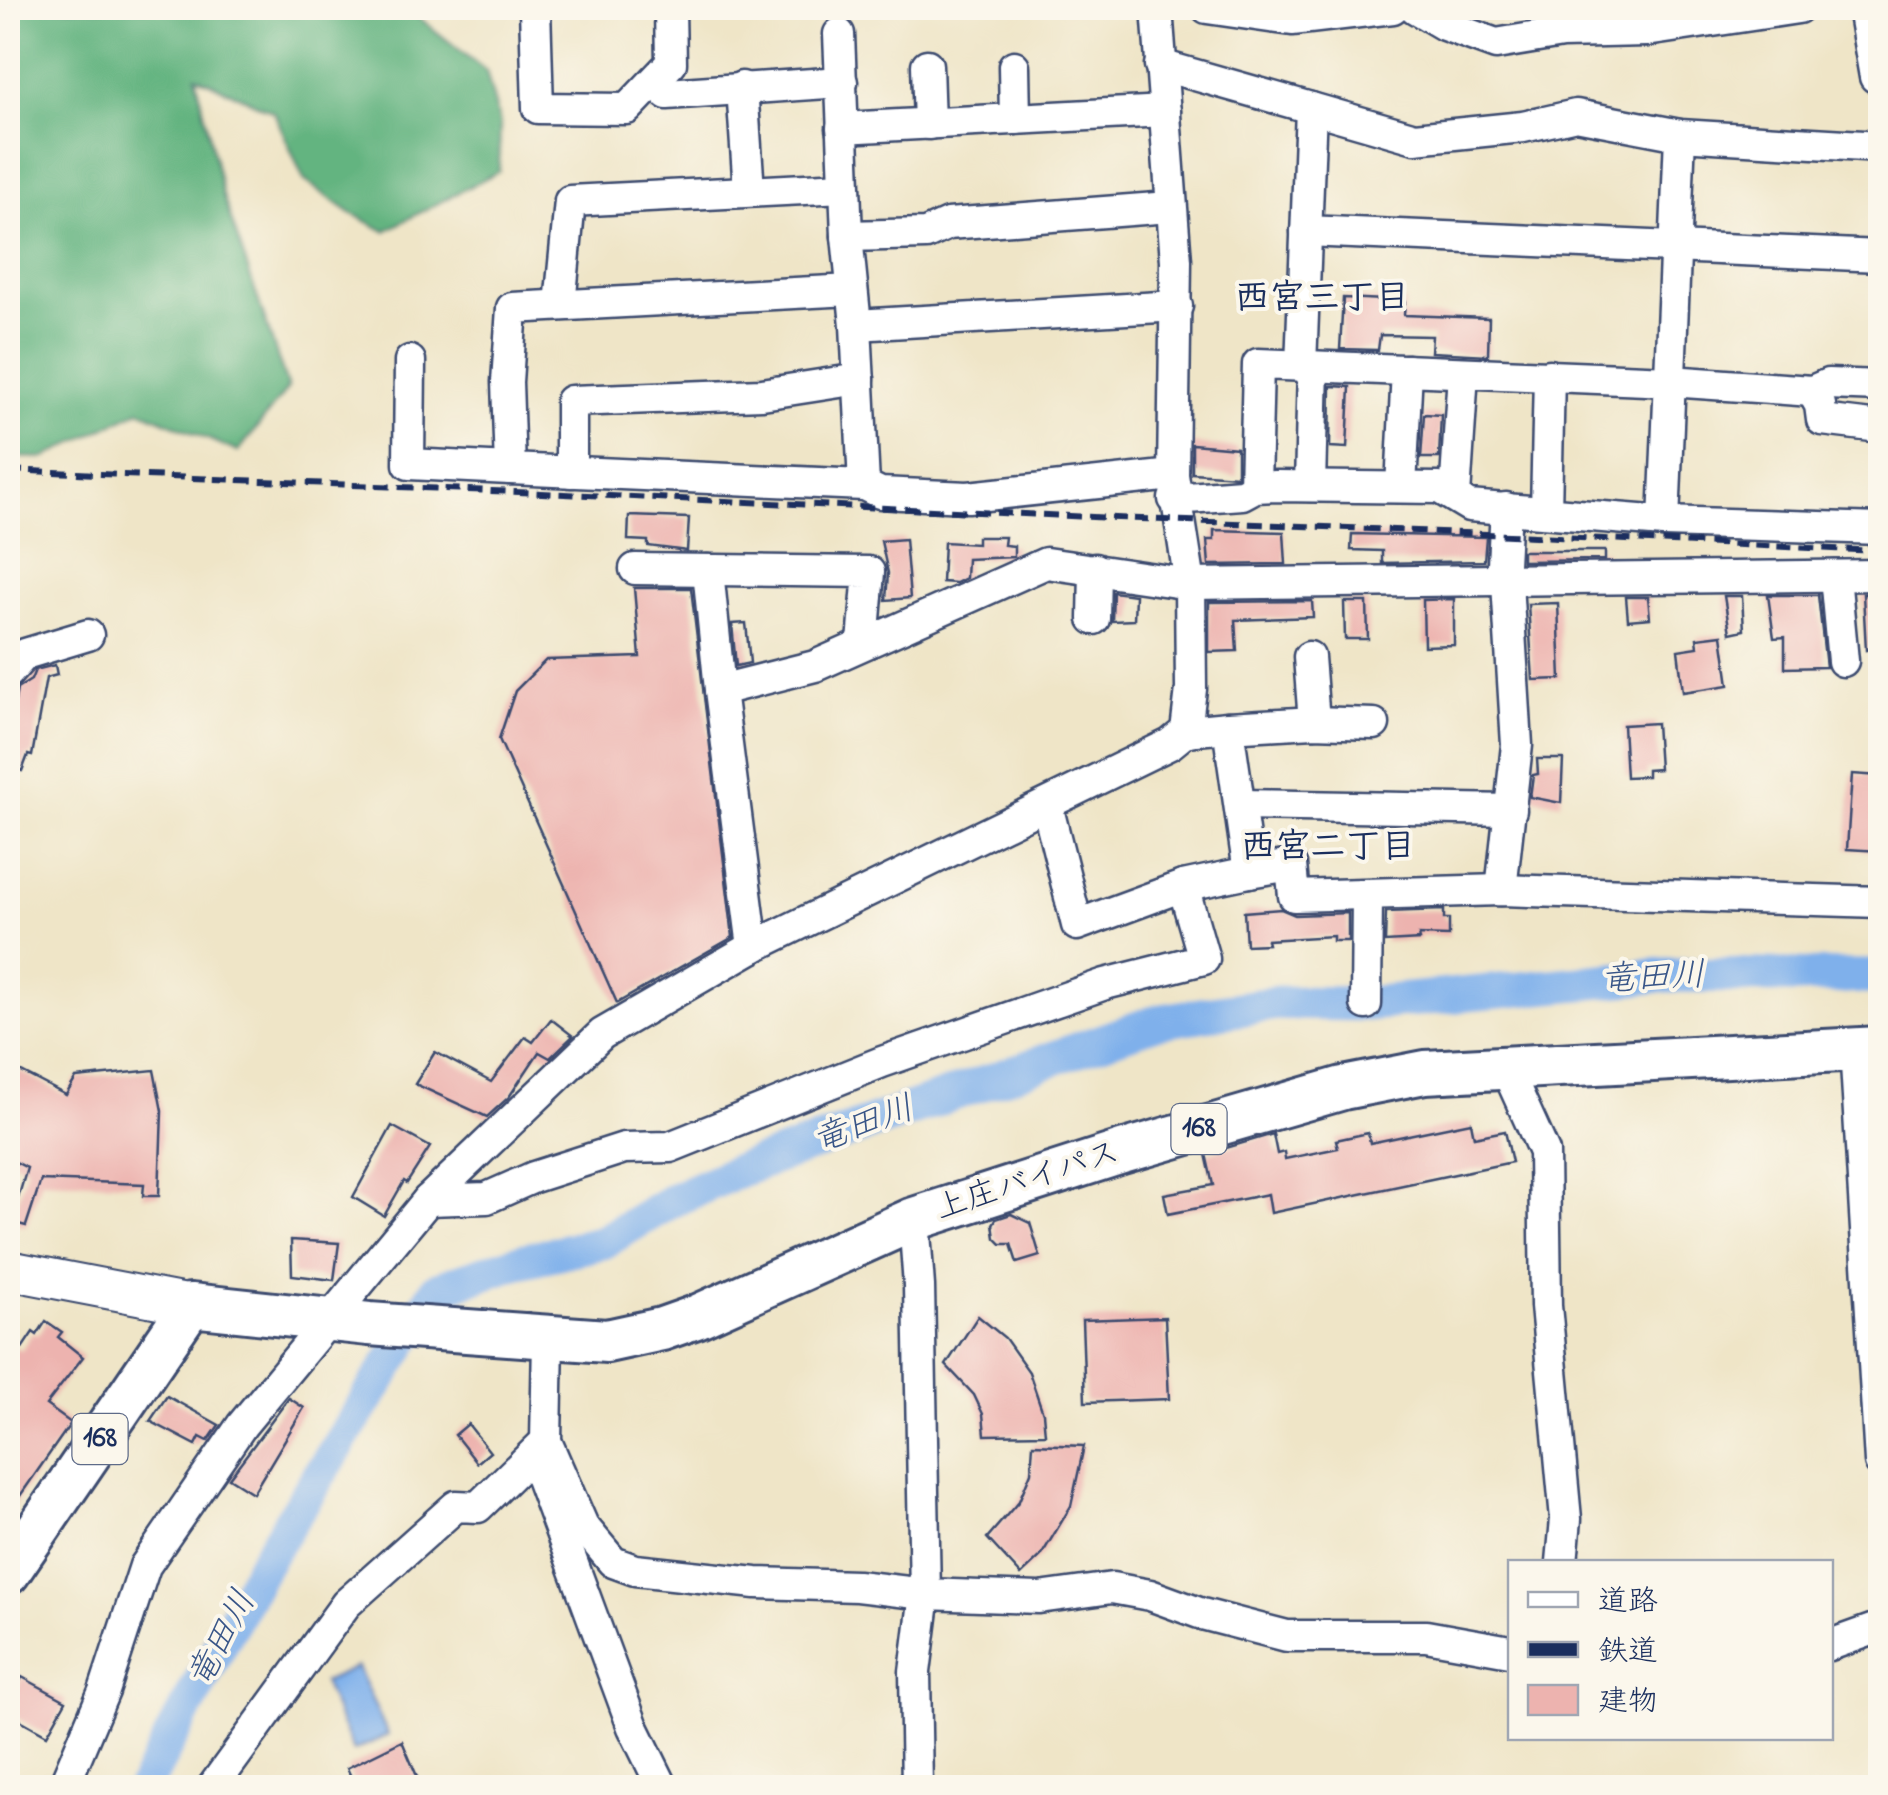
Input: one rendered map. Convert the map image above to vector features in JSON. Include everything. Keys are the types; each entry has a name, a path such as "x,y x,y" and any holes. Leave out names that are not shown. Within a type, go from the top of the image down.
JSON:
{"highway":[{"name":"上庄バイパス","path":"191,1305 532,1338 607,1340 662,1329 914,1220 1122,1152 1343,1088 1425,1072 1868,1048"},
{"name":"168","path":"10,1564 191,1305"}],"main road":[{"path":"8,1270 191,1305"}],"street":[{"path":"535,8 538,108 627,109 671,63 670,8"},
{"path":"1156,8 1177,306 1173,487 1190,584 1191,689 1186,731"},
{"path":"1207,8 1292,20 1393,8"},
{"path":"1415,8 1444,25 1496,44 1647,19 1798,8"},
{"path":"1864,8 1875,77"},
{"path":"839,34 844,187 864,485"},
{"path":"927,65 930,124"},
{"path":"1160,65 1416,138 1522,127 1576,115 1680,135 1880,146"},
{"path":"1014,66 1015,119"},
{"path":"667,94 842,82"},
{"path":"742,87 749,191"},
{"path":"1310,486 1306,231 1311,108"},
{"path":"842,128 1164,112"},
{"path":"1664,522 1680,135"},
{"path":"560,305 570,201 844,187"},
{"path":"847,236 926,234 948,224 1170,208"},
{"path":"1306,231 1880,256"},
{"path":"510,470 507,382 512,308 852,290"},
{"path":"856,325 1177,306"},
{"path":"410,361 410,464 864,485 880,493 968,496 1173,487 1242,494 1255,488 1310,486 1439,488 1469,506 1664,522 1880,529"},
{"path":"1255,488 1258,364 1812,390 1828,384 1880,386"},
{"path":"1401,487 1407,370"},
{"path":"1456,496 1463,373"},
{"path":"1546,511 1548,376"},
{"path":"571,472 571,400 762,394 858,379"},
{"path":"1812,390 1822,420 1880,427"},
{"path":"1501,890 1516,745 1504,583 1506,508"},
{"path":"720,690 815,666 1046,562 1190,584 1504,583 1880,575"},
{"path":"635,569 869,572 863,643"},
{"path":"1094,619 1095,569"},
{"path":"708,570 754,947"},
{"path":"1834,576 1843,661"},
{"path":"8,673 25,654 88,635"},
{"path":"1309,657 1314,722"},
{"path":"63,1788 104,1691 145,1566 242,1426 428,1200 602,1034 754,947 1170,744 1186,731 1314,722 1374,724"},
{"path":"1228,727 1248,872"},
{"path":"1046,805 1077,925 1183,886 1291,865 1294,896 1501,890 1880,902"},
{"path":"1241,805 1511,810"},
{"path":"428,1200 487,1198 534,1177 624,1148 670,1147 882,1062 1105,984 1204,959 1183,886"},
{"path":"1366,1004 1367,896"},
{"path":"1868,1048 1880,1462"},
{"path":"1506,1068 1544,1152 1546,1306 1566,1519 1562,1560"},
{"path":"914,1220 920,1286 925,1594 915,1672 916,1788"},
{"path":"532,1338 540,1447 633,1727 663,1788"},
{"path":"540,1447 583,1526 613,1562 635,1570 925,1594 1039,1598 1112,1588 1150,1595 1202,1614 1287,1636 1426,1636 1508,1651"},
{"path":"212,1788 346,1604 456,1506 478,1507 540,1447"},
{"path":"1833,1644 1880,1627"}],"green space":[{"path":"8,8 407,8 486,71 500,124 499,171 385,231 349,212 304,180 274,112 196,76 223,196 288,388 238,452 140,410 44,458 8,457"}],"water":[{"path":"357,1667 388,1735 353,1751 323,1682"}],"building":[{"path":"1343,298 1405,301 1404,315 1489,318 1488,355 1431,352 1432,336 1380,335 1378,350 1340,349"},
{"path":"1331,386 1350,387 1347,448 1330,447"},
{"path":"1424,414 1441,415 1439,458 1421,458"},
{"path":"1192,444 1237,448 1237,476 1192,473"},
{"path":"629,516 689,518 687,551 628,540"},
{"path":"1214,530 1284,532 1286,564 1209,565 1207,540 1214,540"},
{"path":"1352,534 1486,537 1484,561 1382,563 1382,551 1351,550"},
{"path":"977,537 1005,537 1004,545 1014,546 1014,557 967,559 966,578 956,583 942,582 944,542 977,544"},
{"path":"905,539 910,598 886,600 888,573 881,541"},
{"path":"1522,551 1605,551 1605,560 1522,561"},
{"path":"634,588 691,588 733,937 617,1003 499,739 515,691 546,660 640,657"},
{"path":"1113,592 1135,595 1134,620 1112,621"},
{"path":"1863,594 1880,594 1880,648 1866,650"},
{"path":"1768,595 1818,595 1826,667 1785,668 1785,637 1774,638"},
{"path":"1724,596 1742,596 1744,630 1730,633"},
{"path":"1626,597 1648,597 1650,618 1628,620"},
{"path":"1454,599 1454,645 1424,646 1423,600"},
{"path":"1312,601 1313,617 1235,620 1237,651 1209,652 1209,602"},
{"path":"1344,602 1367,602 1368,639 1345,639"},
{"path":"1558,603 1561,679 1533,680 1528,604"},
{"path":"746,623 750,663 736,666 732,624"},
{"path":"1722,635 1729,685 1683,692 1678,650 1698,647 1697,638"},
{"path":"55,665 57,675 46,678 32,756 28,755 22,771 8,768 8,712 13,713 17,689 31,680 35,670"},
{"path":"1656,723 1659,769 1647,770 1647,776 1626,777 1623,725"},
{"path":"1537,759 1563,759 1561,803 1530,797 1533,775 1538,774"},
{"path":"1852,774 1880,776 1880,851 1847,849"},
{"path":"1281,909 1295,915 1348,913 1348,941 1333,941 1333,936 1246,945 1244,912"},
{"path":"1444,910 1444,919 1449,919 1449,936 1419,935 1420,940 1385,942 1386,912"},
{"path":"551,1019 573,1036 550,1058 539,1052 509,1097 487,1117 415,1084 435,1052 491,1082 525,1037 533,1042"},
{"path":"8,1065 66,1095 76,1078 154,1070 162,1111 159,1196 143,1196 144,1184 41,1180 26,1226 11,1222 27,1168 8,1158"},
{"path":"1471,1122 1474,1137 1505,1131 1512,1162 1271,1213 1268,1194 1168,1214 1164,1194 1213,1185 1206,1154 1273,1134 1277,1154 1284,1152 1285,1159 1338,1148 1336,1140 1368,1133 1370,1143"},
{"path":"392,1126 430,1147 384,1216 353,1197"},
{"path":"1011,1214 1030,1223 1040,1256 1017,1263 1011,1244 1001,1244 995,1238 996,1219"},
{"path":"291,1240 339,1243 334,1280 292,1275"},
{"path":"978,1316 1005,1338 1029,1372 1043,1413 1045,1434 985,1435 983,1414 974,1395 946,1365"},
{"path":"1165,1317 1169,1399 1085,1402 1082,1320"},
{"path":"46,1321 62,1332 58,1337 83,1357 46,1405 71,1423 8,1513 8,1345 21,1350"},
{"path":"167,1396 219,1425 208,1441 200,1437 196,1445 150,1421"},
{"path":"289,1398 304,1408 253,1493 229,1478"},
{"path":"468,1424 490,1452 477,1463 455,1435"},
{"path":"1033,1444 1084,1446 1071,1506 1041,1556 1021,1575 987,1538 1019,1501 1031,1472"},
{"path":"22,1677 66,1701 47,1735 8,1713"},
{"path":"402,1741 422,1788 356,1788 347,1768"}],"waterway":[{"name":"竜田川","path":"144,1788 263,1564 437,1289 516,1262 603,1242 673,1200 740,1170 1155,1022 1277,1003 1366,1004 1664,975 1880,977"}],"railway":[{"path":"8,470 1880,551"}],"district":[{"name":"西宮三丁目","path":"1322,299"},
{"name":"西宮二丁目","path":"1328,848"}]}
